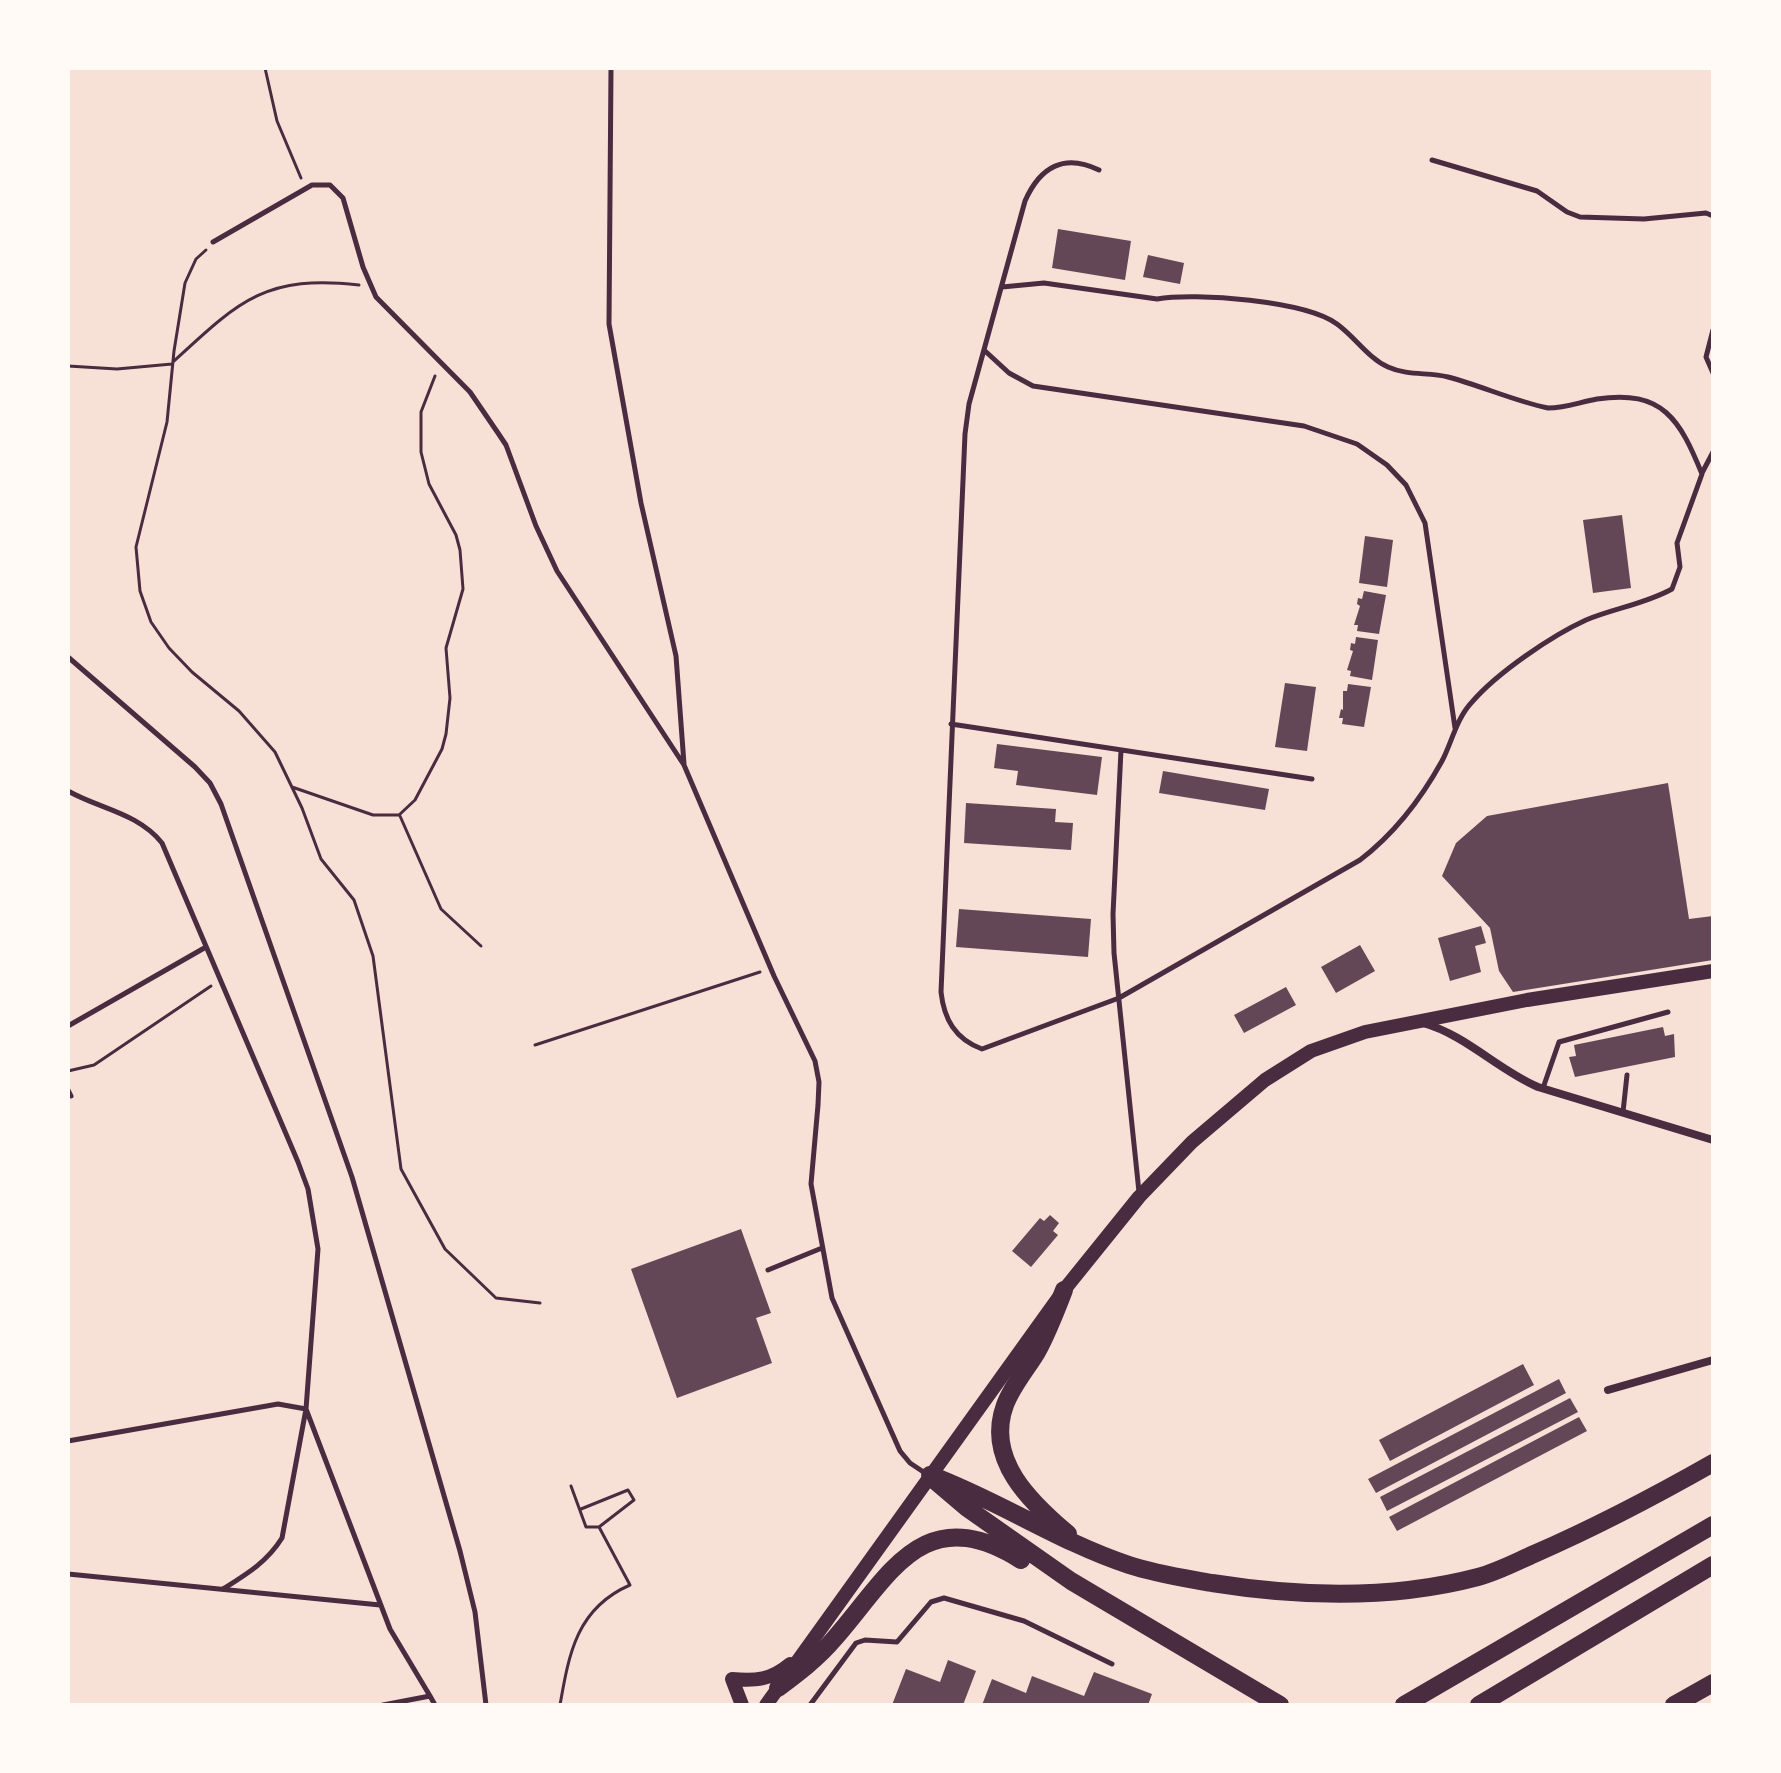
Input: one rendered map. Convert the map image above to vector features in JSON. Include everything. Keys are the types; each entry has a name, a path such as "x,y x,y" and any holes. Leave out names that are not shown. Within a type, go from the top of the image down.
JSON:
{"highway":[{"path":"1064,1290 1039,1347 1006,1403 1000,1440 1012,1475 1030,1498 1089,1551"},
{"path":"930,1475 962,1487 1089,1551 1132,1566 1179,1577 1293,1594 1342,1594 1437,1586 1481,1576 1585,1532 1713,1463"},
{"path":"930,1475 967,1508 1071,1581 1280,1705"},
{"path":"1404,1705 1713,1525"},
{"path":"778,1688 825,1649 888,1573 931,1542 957,1536 987,1542 1039,1570 1071,1581"},
{"path":"1479,1705 1713,1565"},
{"path":"1674,1705 1713,1683"}],"main road":[{"path":"766,1705 1064,1290 1139,1197 1192,1142 1265,1080 1311,1051 1338,1040 1415,1021 1713,971"},
{"path":"742,1705 732,1679 768,1678 803,1654"}],"street":[{"path":"1455,1036 1452,1025 1467,1012"},
{"path":"1415,1021 1455,1036 1518,1079 1542,1089 1713,1140"},
{"path":"1608,1390 1713,1360"}],"lane":[{"path":"611,68 609,324 641,503 676,656 684,765"},
{"path":"1432,160 1537,191 1567,212 1580,217 1644,219 1706,213 1713,216"},
{"path":"1099,170 1075,162 1056,165 1034,181 1025,201 969,404 951,724 941,992 943,1008 956,1035 968,1043 982,1049 1119,998 1360,860 1377,847 1404,817 1443,760 1455,728 1470,703 1516,663 1589,619 1649,601 1672,589 1680,567 1677,543 1713,452"},
{"path":"213,242 306,189 320,183 330,185 343,198 370,287 376,297 470,392 506,445 536,526 557,571 684,765 771,968 815,1061 819,1082 811,1184 832,1298 900,1451 910,1463 930,1475"},
{"path":"1002,287 1044,283 1157,299 1173,296 1242,300 1306,310 1336,323 1384,365 1403,373 1445,376 1548,408 1565,408 1606,398 1647,400 1674,420 1685,433 1702,474"},
{"path":"1713,330 1706,357 1713,373"},
{"path":"984,350 1009,373 1033,386 1304,426 1357,444 1387,465 1406,485 1425,523 1455,728"},
{"path":"68,657 195,767 210,783 221,804 352,1177 460,1551 475,1612 486,1705"},
{"path":"951,724 1312,779"},
{"path":"1121,750 1113,914 1139,1197"},
{"path":"68,791 133,819 162,843 298,1162 313,1212 318,1249 306,1409 282,1538 272,1555 260,1566 223,1589"},
{"path":"68,1026 206,947"},
{"path":"1542,1089 1559,1042 1668,1012"},
{"path":"1623,1113 1627,1075"},
{"path":"768,1270 822,1248"},
{"path":"68,1441 278,1404 306,1409"},
{"path":"306,1409 390,1629 435,1705"},
{"path":"68,1574 380,1605"},
{"path":"810,1705 856,1643 865,1640 897,1642 931,1602 944,1598 1024,1621 1112,1664"},
{"path":"383,1705 430,1696"}],"path":[{"path":"265,68 277,121 306,189"},
{"path":"213,242 196,259 185,283 167,422 136,547 140,591 151,622 169,648 192,672 239,711 275,752 321,859 354,900 373,956 401,1169 445,1249 496,1298 540,1303"},
{"path":"68,366 117,369 173,362 216,321 257,294 297,284 328,281 370,287"},
{"path":"292,787 373,815 399,815 415,800 442,749 450,698 446,648 463,589 456,535 429,484 421,452 424,401 442,364"},
{"path":"399,815 441,909 481,946"},
{"path":"535,1045 771,968"},
{"path":"68,1071 94,1065 220,980"},
{"path":"571,1486 586,1527 599,1527 634,1500 628,1490 581,1509"},
{"path":"560,1705 567,1663 586,1619 609,1594 630,1585 599,1527"}],"building":[{"path":"1058,229 1131,241 1125,280 1052,268"},
{"path":"1148,255 1184,263 1180,284 1143,277"},
{"path":"1622,515 1631,588 1593,593 1583,520"},
{"path":"1365,536 1393,540 1387,587 1359,583"},
{"path":"1364,591 1386,595 1379,634 1357,631 1358,625 1354,625 1360,606 1357,604 1358,598 1362,599"},
{"path":"1356,637 1378,640 1372,680 1350,676 1351,671 1347,670 1353,651 1350,650 1351,643 1355,644"},
{"path":"1285,683 1316,687 1307,751 1275,747"},
{"path":"1348,684 1371,687 1364,727 1342,724 1343,718 1339,718 1343,710 1343,691 1347,691"},
{"path":"997,744 1102,757 1097,795 1016,785 1018,771 994,768"},
{"path":"1163,771 1269,789 1265,810 1159,793"},
{"path":"1668,783 1689,919 1713,916 1713,960 1513,992 1499,971 1490,928 1442,876 1456,843 1487,816"},
{"path":"966,803 1056,809 1055,822 1073,823 1071,850 964,843"},
{"path":"959,909 1091,919 1088,957 956,947"},
{"path":"1481,926 1486,943 1475,946 1481,972 1450,981 1438,938"},
{"path":"1360,945 1375,971 1336,993 1321,967"},
{"path":"1286,987 1296,1005 1244,1033 1234,1015"},
{"path":"1663,1027 1665,1036 1674,1034 1675,1057 1575,1077 1569,1057 1576,1056 1574,1045"},
{"path":"1050,1215 1059,1223 1053,1231 1058,1235 1031,1267 1012,1251 1040,1218 1044,1221"},
{"path":"741,1229 771,1313 756,1318 772,1363 677,1398 631,1269"},
{"path":"1523,1364 1534,1385 1390,1461 1379,1440"},
{"path":"1559,1379 1566,1393 1376,1493 1368,1479"},
{"path":"1570,1398 1578,1412 1387,1511 1380,1497"},
{"path":"1579,1417 1587,1431 1397,1531 1389,1517"},
{"path":"948,1660 976,1671 963,1705 892,1705 906,1669 940,1682"},
{"path":"1094,1672 1152,1694 1148,1705 982,1705 992,1679 1026,1693 1032,1676 1084,1696"}]}
